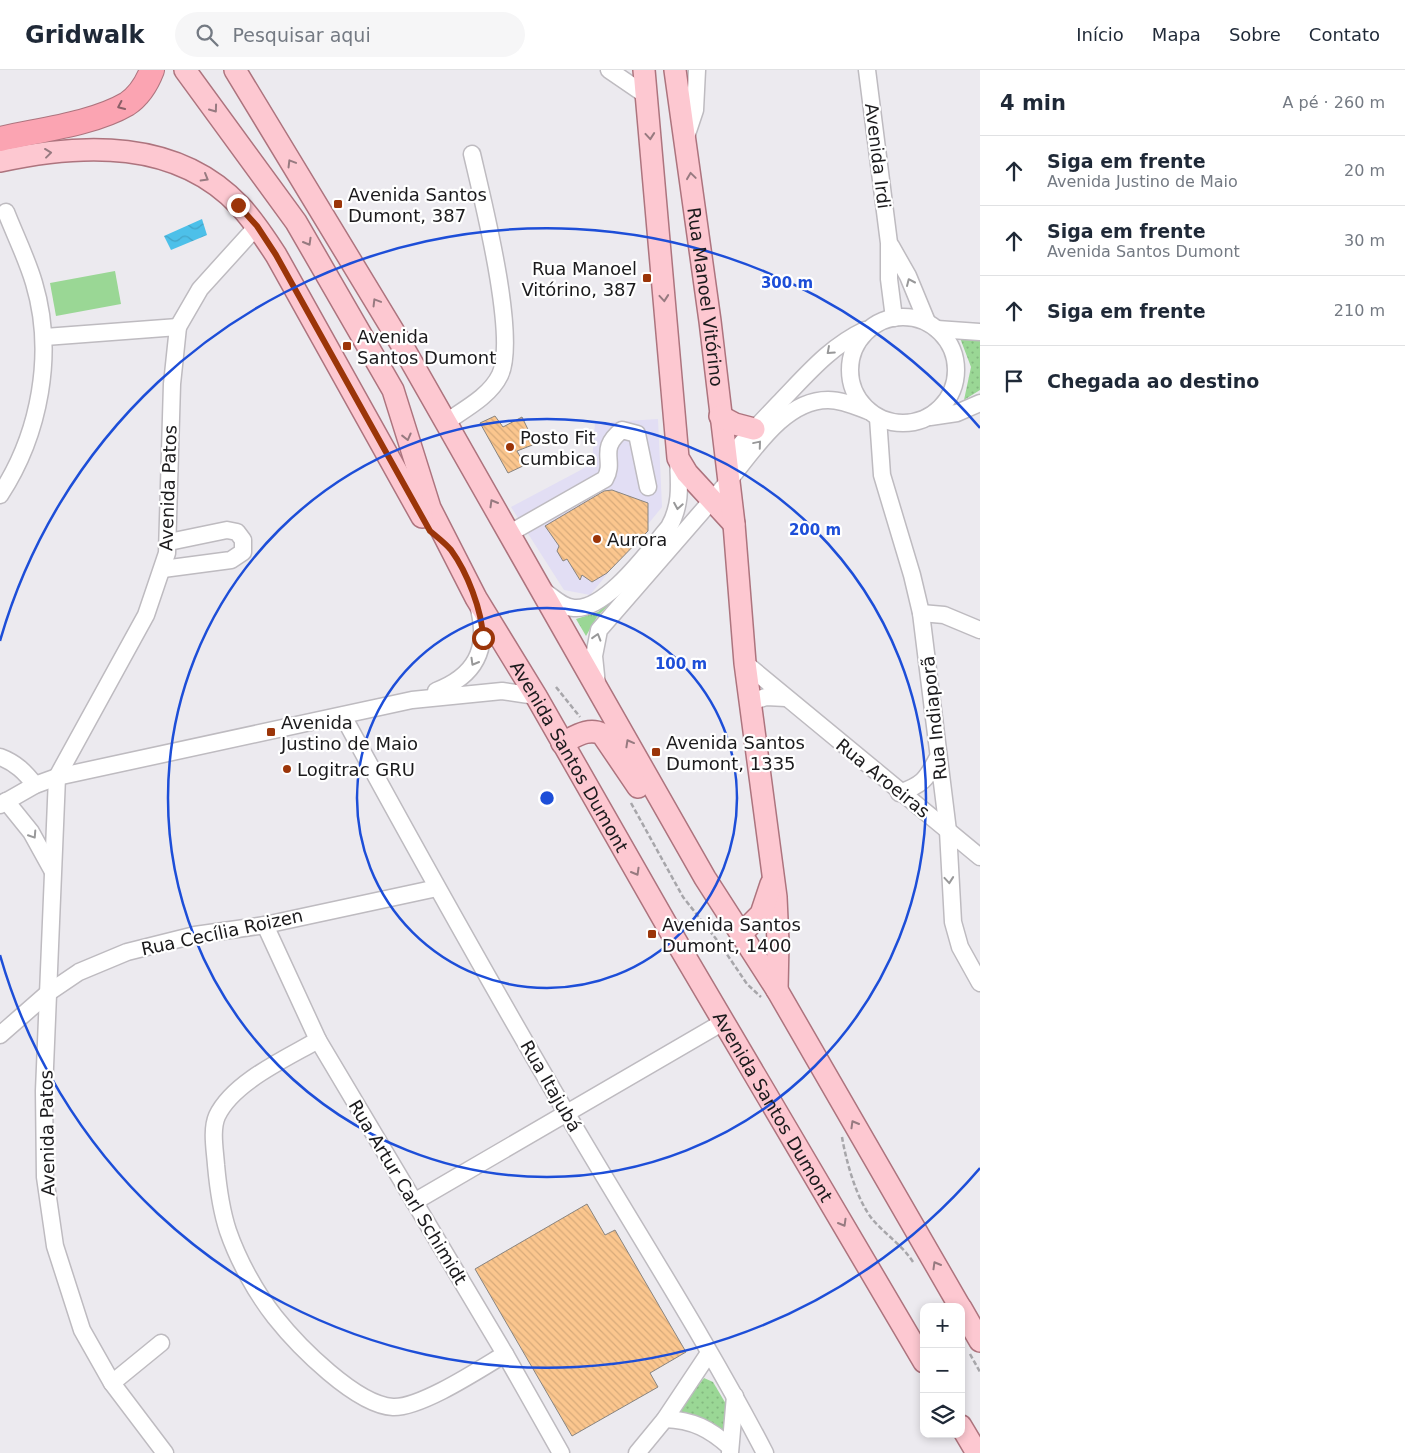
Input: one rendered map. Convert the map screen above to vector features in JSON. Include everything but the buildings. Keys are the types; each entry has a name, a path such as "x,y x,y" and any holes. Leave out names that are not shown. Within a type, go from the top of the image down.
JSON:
{"highway":[{"path":"0,139 97,116 128,103 146,85 152,70"}],"main road":[{"name":"Avenida Santos Dumont","path":"185,70 296,222 393,390 430,508 476,598 536,696 920,1355"},
{"path":"644,70 678,458 687,473 734,524"},
{"name":"Rua Manoel Vitórino","path":"675,70 686,137 710,322 734,524 745,663 778,916 771,996"},
{"path":"239,73 446,422 705,878 742,933 771,996 958,1303"},
{"path":"0,161 82,149 122,150 157,156 210,181 238,205 257,226 276,255 430,531 450,549"},
{"path":"720,416 735,424 754,429"},
{"path":"562,743 594,730 608,740 664,828 705,878"},
{"name":"Rua Manoel Vitórino","path":"742,933 761,914 772,876"},
{"path":"965,1315 980,1341"},
{"path":"965,1433 977,1453"}],"street":[{"path":"609,70 647,96"},
{"path":"686,137 696,102 697,70"},
{"name":"Avenida Irdi","path":"866,70 889,243 894,318"},
{"path":"446,422 490,389 500,374 506,356 505,334 488,219 472,154"},
{"path":"0,495 16,472 30,434 39,396 44,336 34,283 6,212"},
{"name":"Avenida Patos","path":"165,1453 112,1383 82,1330 55,1246 44,1177 44,1091 58,777 146,615 163,569 169,542 172,384 178,327 200,289 257,226"},
{"name":"Avenida Irdi","path":"889,243 908,276 932,326"},
{"path":"726,462 754,429 837,344 872,326 906,316 932,326 980,332"},
{"path":"872,326 861,336 854,347 849,364 850,379 855,395 873,415"},
{"path":"928,418 947,400 954,386 957,367 952,348 932,326"},
{"path":"44,336 178,327"},
{"path":"597,685 594,656 599,630 729,483 758,443 778,423 797,409 827,400 846,402 873,415 896,423 908,423 957,413 980,403"},
{"name":"Rua Indiaporã","path":"873,415 887,498 912,575 921,613 937,759 948,831 953,922 960,947 980,983"},
{"path":"879,452 893,435 908,423"},
{"path":"510,533 605,479 607,475 607,451 612,439 622,430 637,434 648,488"},
{"path":"543,591 562,605 573,608 592,606 602,600 670,527 679,503 678,458"},
{"path":"163,569 231,560 243,552 243,540 237,532 227,530 169,542"},
{"path":"412,700 454,684 474,663 483,638 476,598"},
{"path":"921,613 944,615 980,630"},
{"name":"Rua Aroeiras","path":"745,663 899,793 980,857"},
{"path":"53,872 31,832 3,803 35,785 58,777 412,700 502,691 536,696"},
{"path":"750,702 766,697 786,698"},
{"name":"Rua Itajubá","path":"343,716 437,888 567,1114 735,1396 765,1453"},
{"path":"0,757 11,761 25,772 35,785"},
{"path":"899,793 921,784 928,778 937,759"},
{"name":"Rua Cecília Roizen","path":"0,1035 48,993 79,972 127,952 195,935 265,925 437,888"},
{"name":"Rua Artur Carl Schimidt","path":"265,925 318,1040 505,1354 561,1453"},
{"path":"414,1202 725,1021"},
{"path":"318,1040 245,1084 228,1100 217,1117 214,1144 219,1193 228,1232 247,1273 275,1316 332,1375 366,1398 392,1407 404,1406 419,1401 457,1382 505,1354"},
{"path":"112,1383 162,1342"},
{"path":"637,1453 665,1419 709,1353"},
{"path":"730,1450 735,1396"},
{"path":"665,1419 700,1424 730,1450"}],"path":[{"path":"556,687 590,731"},
{"path":"630,798 641,823 659,850 683,897 720,944 747,984 771,996"},
{"path":"838,1130 845,1157 871,1218 888,1236 904,1248 917,1268"}],"shaded area":[{"path":"658,419 662,507 590,595 564,590 511,507 592,464 595,423"}],"green space":[{"path":"115,271 121,304 56,316 50,283"},
{"path":"960,338 980,338 980,390 964,400 971,367"},
{"path":"622,591 597,617 586,636 576,619 598,612"},
{"path":"704,1378 713,1382 726,1404 723,1432 677,1413"}],"water":[{"path":"202,219 207,235 171,250 164,236"}],"place":[{"name":"Avenida Santos Dumont, 387","path":"338,204"},
{"name":"Rua Manoel Vitórino, 387","path":"647,278"},
{"name":"Avenida Santos Dumont","path":"347,346"},
{"name":"Posto Fit cumbica","path":"510,447"},
{"name":"Aurora","path":"597,539"},
{"name":"Avenida Justino de Maio","path":"271,732"},
{"name":"Avenida Santos Dumont, 1335","path":"656,752"},
{"name":"Logitrac GRU","path":"287,769"},
{"name":"Avenida Santos Dumont, 1400","path":"652,934"}],"route":[{"path":"238,205 257,226 276,255 430,531 450,549 476,598 483,638"}]}
